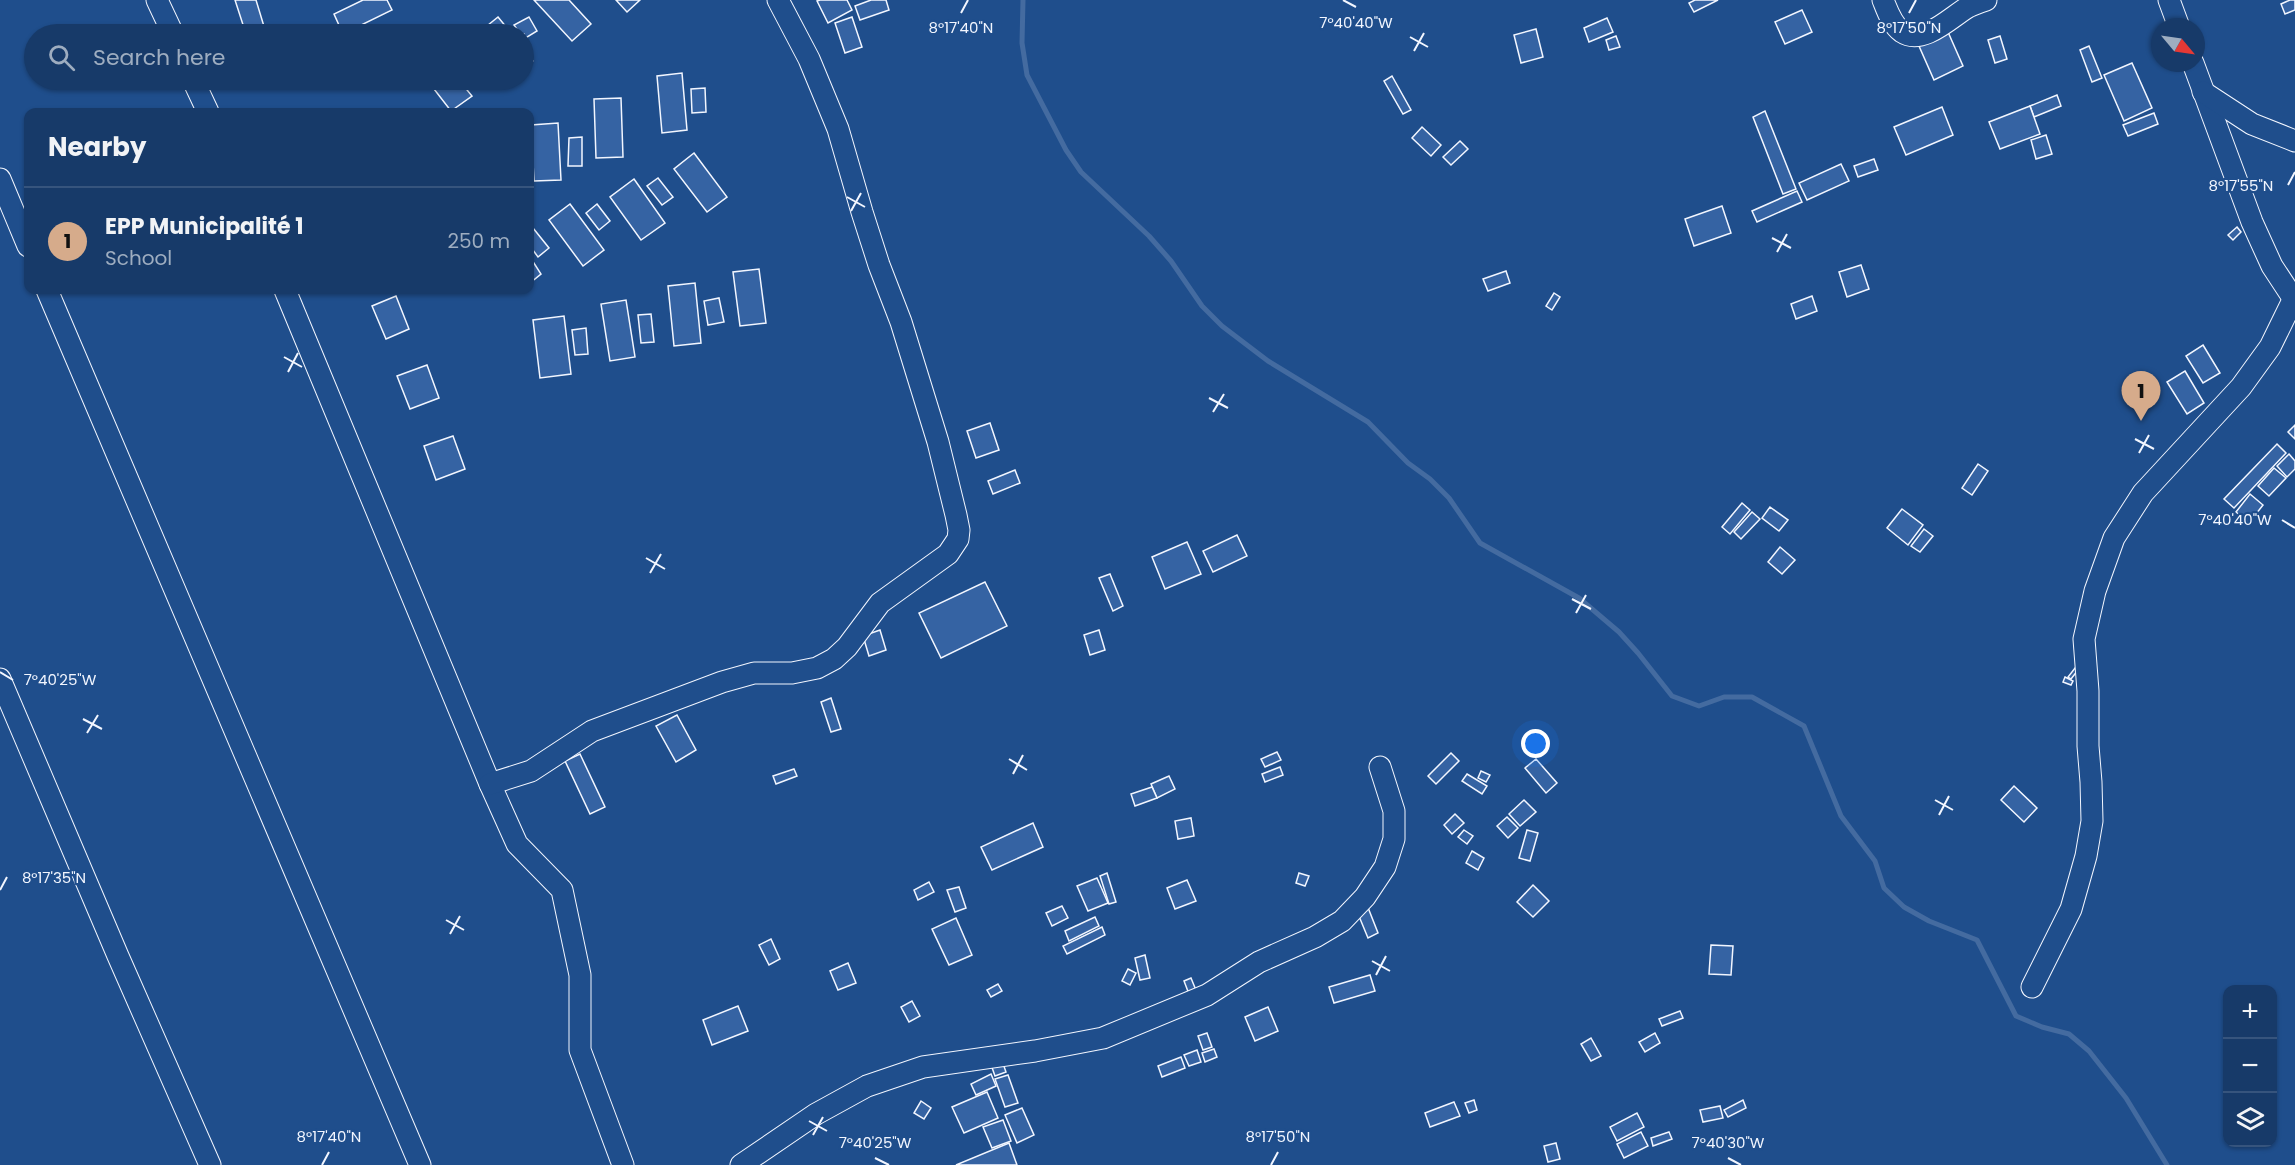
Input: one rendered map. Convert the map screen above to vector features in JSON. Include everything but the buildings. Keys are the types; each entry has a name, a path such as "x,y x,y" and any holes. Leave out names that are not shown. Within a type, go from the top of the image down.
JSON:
{"street":[{"path":"157,0 168,24"},
{"path":"490,784 531,771 592,731 722,682 754,673 792,673 817,668 834,659 847,647 880,603 948,554 958,539 956,515 938,442 901,322 879,266 838,129 809,59 778,0"},
{"path":"1883,0 1896,26 1903,33 1916,36 1928,33 1969,7 1986,0"},
{"path":"2169,0 2176,18"},
{"path":"2032,987 2071,909 2086,856 2092,821 2084,639 2095,591 2114,537 2143,493 2241,387 2270,347 2294,300 2272,266 2252,222 2196,72"},
{"path":"198,90 206,108"},
{"path":"2203,92 2252,124 2295,141"},
{"path":"0,179 24,236"},
{"path":"49,294 420,1165"},
{"path":"287,294 517,844 562,890 580,975 580,1050 623,1165"},
{"path":"0,679 210,1165"},
{"path":"741,1165 816,1114 867,1086 923,1067 1035,1051 1103,1038 1207,995 1258,962 1315,937 1342,921 1365,897 1385,867 1394,839 1394,811 1380,767"}],"waterway":[{"path":"1023,0 1022,43 1027,75 1066,150 1081,172 1149,236 1171,261 1202,306 1222,326 1268,361 1368,422 1408,463 1430,479 1449,498 1480,543 1579,598 1619,632 1672,696 1699,706 1724,697 1752,697 1804,726 1841,816 1875,861 1884,888 1904,907 1929,921 1977,940 2016,1016 2042,1027 2069,1034 2089,1051 2126,1098 2167,1165"}],"place":[{"name":"EPP Municipalité 1","path":"2141,421"}]}
